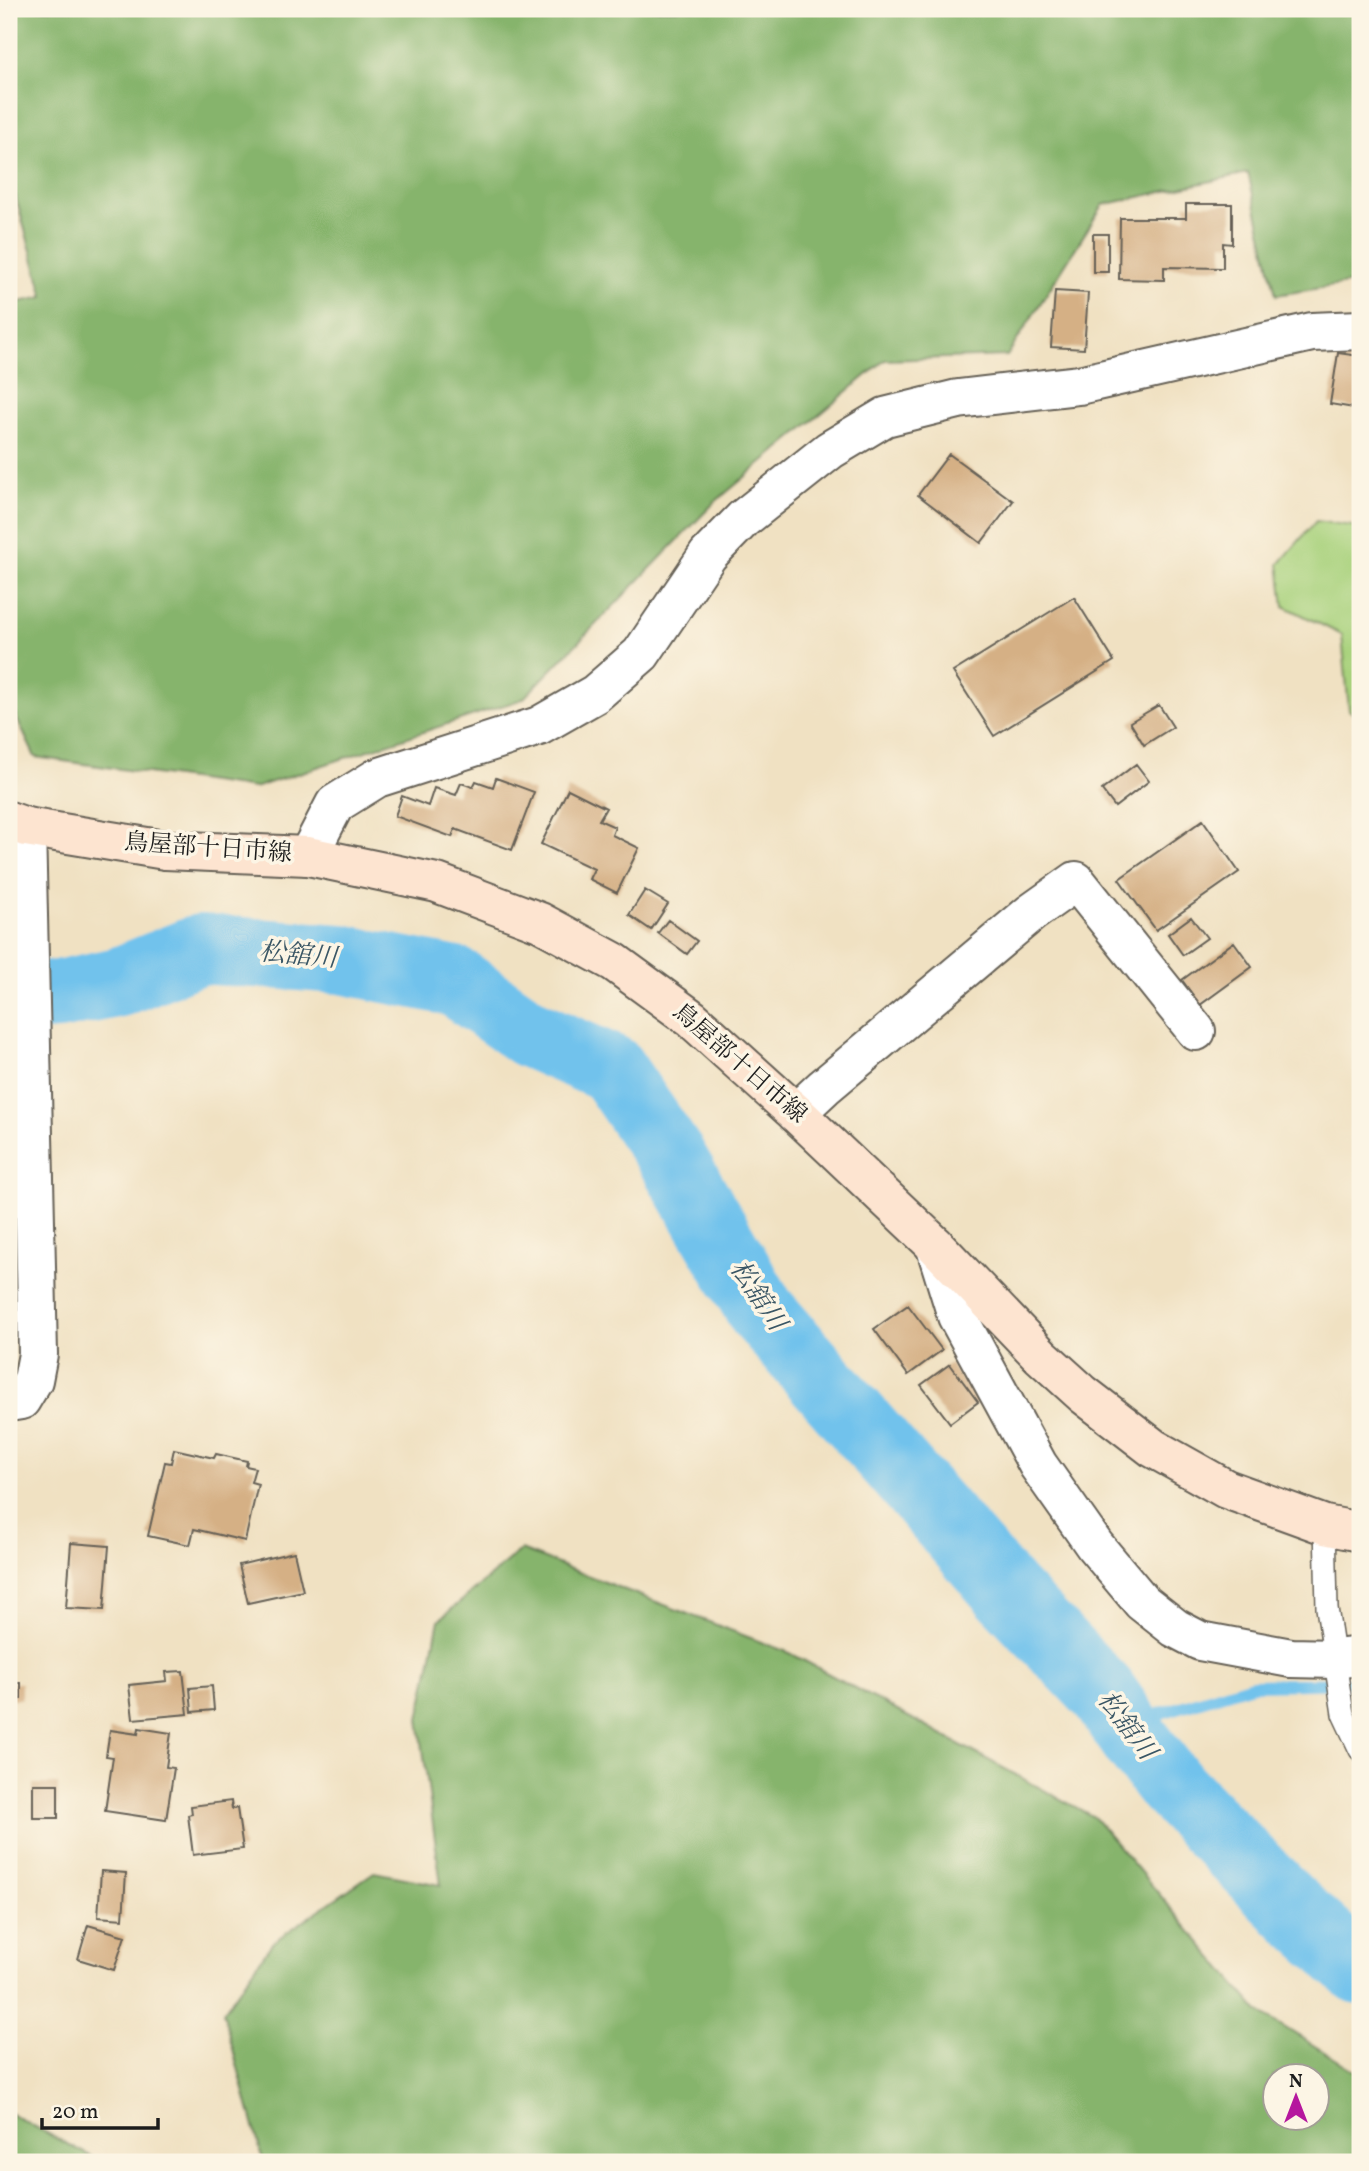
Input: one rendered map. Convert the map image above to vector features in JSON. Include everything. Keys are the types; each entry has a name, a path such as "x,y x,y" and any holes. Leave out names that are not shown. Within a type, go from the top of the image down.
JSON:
{"main road":[{"name":"鳥屋部十日市線","path":"17,824 165,850 308,856 437,883 540,922 614,962 692,1018 935,1245 1041,1356 1083,1394 1153,1448 1226,1489 1343,1528"}],"street":[{"path":"308,856 335,804 377,778 539,726 595,694 641,654 708,555 743,519 830,450 885,417 958,399 1079,385 1312,332 1360,330"},
{"path":"9,1402 21,1400 33,1380 38,1354 30,958 17,824"},
{"path":"796,1113 1031,913 1076,881 1196,1031"},
{"path":"935,1245 957,1316 1038,1465 1095,1546 1142,1602 1175,1628 1200,1641 1291,1658 1348,1658"}],"lane":[{"path":"1343,1528 1327,1608 1348,1658 1343,1714 1360,1750"}],"green space":[{"path":"9,9 1360,9 1360,282 1276,295 1248,173 1103,205 1007,356 885,360 715,502 523,699 254,788 35,757 9,702 9,304 44,297 9,173"},
{"path":"1316,521 1360,527 1360,719 1349,710 1342,635 1284,606 1279,564"},
{"path":"521,1550 790,1653 1094,1817 1258,2011 1360,2074 1360,2162 266,2162 262,2157 223,2012 273,1942 374,1872 441,1885 419,1719 439,1620"},
{"path":"9,2113 101,2162 9,2162"}],"building":[{"path":"1186,204 1232,204 1232,244 1223,243 1223,268 1164,267 1164,280 1119,279 1120,218 1186,218"},
{"path":"1093,234 1108,234 1108,272 1093,272"},
{"path":"1055,291 1088,293 1084,349 1051,347"},
{"path":"1338,353 1360,356 1360,409 1330,404"},
{"path":"949,454 1013,501 981,543 918,495"},
{"path":"1074,597 1114,661 994,736 953,672"},
{"path":"1159,705 1173,727 1144,745 1130,722"},
{"path":"1136,764 1149,781 1115,807 1102,790"},
{"path":"496,778 534,792 512,850 455,829 452,837 395,816 402,796 428,806 434,788 456,795 461,783 473,787 476,781 493,787"},
{"path":"568,789 606,808 599,820 615,827 612,835 639,848 617,893 589,879 594,869 541,844"},
{"path":"1203,820 1239,872 1156,930 1119,879"},
{"path":"645,890 668,904 651,930 629,915"},
{"path":"1191,917 1207,938 1183,955 1168,934"},
{"path":"668,920 697,941 687,954 658,933"},
{"path":"1234,942 1252,967 1200,1005 1182,980"},
{"path":"908,1305 942,1350 908,1375 874,1329"},
{"path":"950,1364 978,1402 950,1423 921,1385"},
{"path":"174,1449 214,1458 216,1454 247,1461 246,1466 255,1468 251,1482 258,1484 245,1541 194,1529 190,1545 148,1536 165,1462 171,1463"},
{"path":"71,1543 109,1546 104,1610 66,1608"},
{"path":"294,1552 303,1591 248,1603 239,1565"},
{"path":"183,1671 188,1714 133,1719 129,1685 167,1681 166,1672"},
{"path":"9,1683 21,1683 21,1699 9,1699"},
{"path":"212,1686 214,1710 192,1712 190,1688"},
{"path":"139,1728 171,1733 166,1767 174,1768 166,1820 105,1811 113,1757 106,1756 110,1730 138,1734"},
{"path":"33,1784 58,1784 58,1818 33,1818"},
{"path":"231,1801 232,1809 237,1808 243,1849 193,1855 188,1815 192,1814 191,1806"},
{"path":"101,1871 126,1873 123,1919 98,1917"},
{"path":"88,1925 125,1936 114,1970 78,1959"}],"waterway":[{"name":"松舘川","path":"9,998 58,995 119,982 200,949 341,959 456,982 529,1033 611,1069 673,1160 761,1311 1008,1594 1102,1692 1171,1786 1287,1904 1360,1970"},
{"path":"1136,1741 1161,1713 1252,1685 1360,1683"}]}
